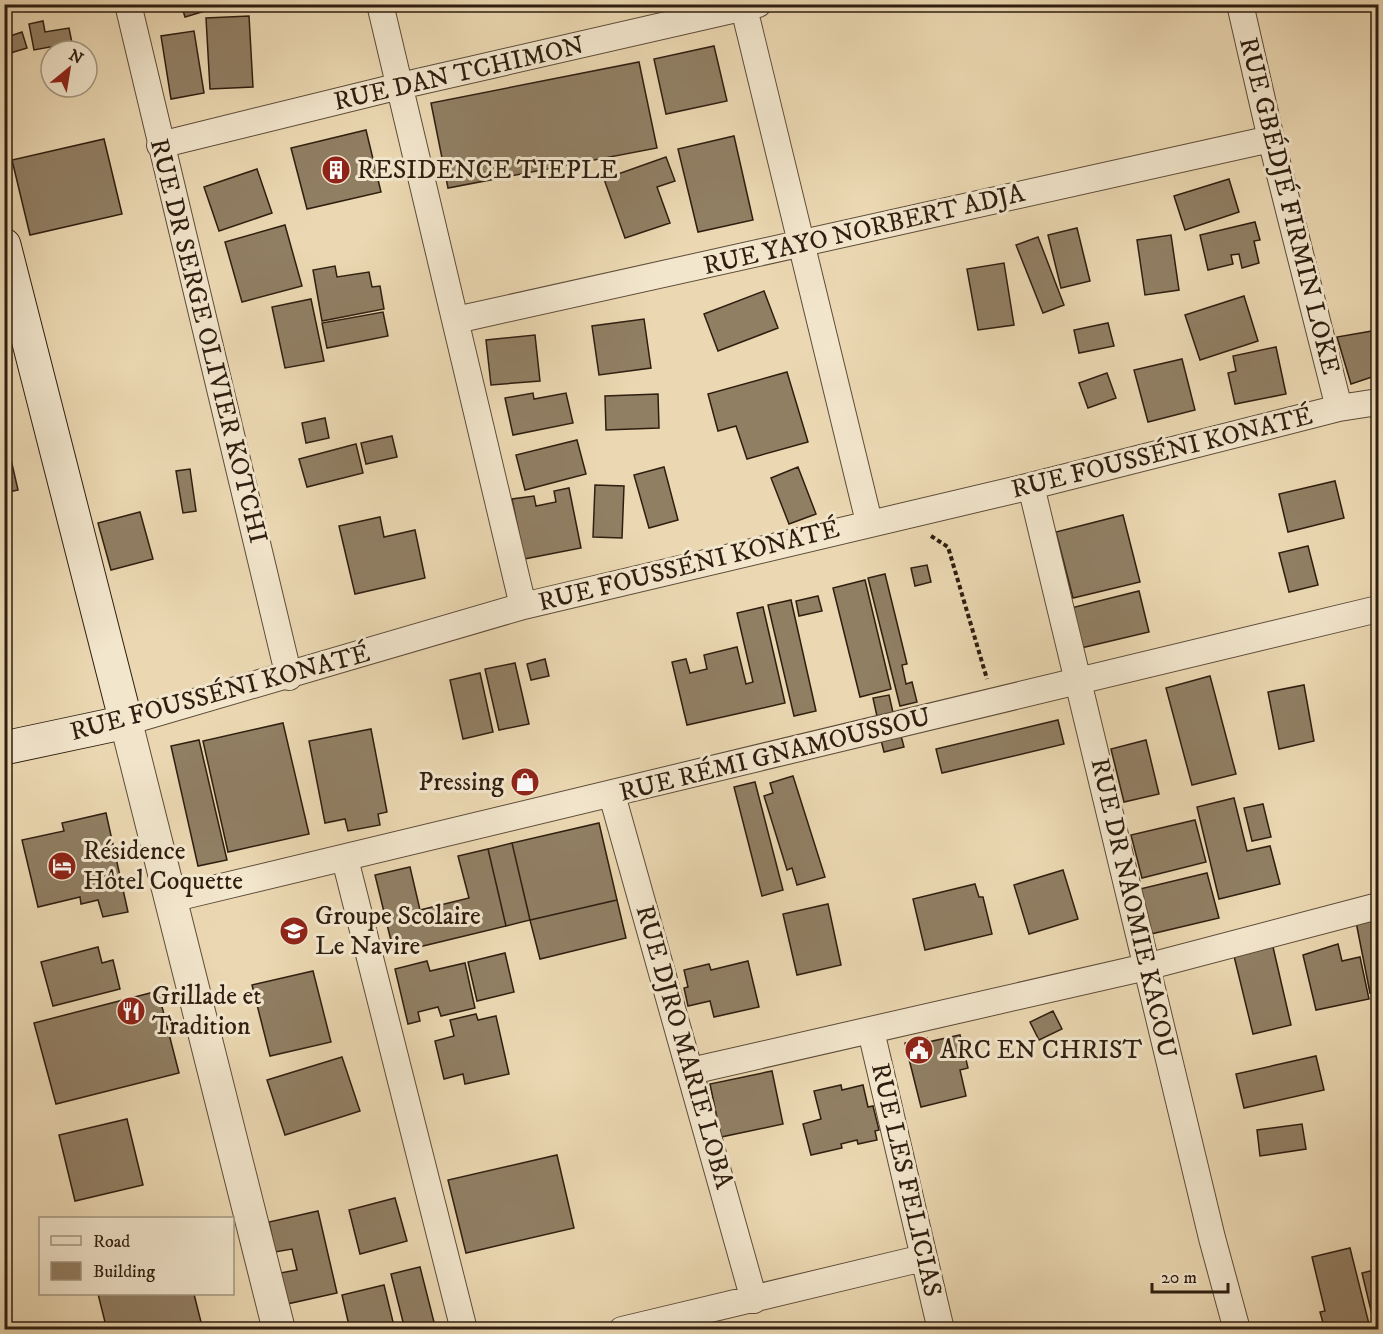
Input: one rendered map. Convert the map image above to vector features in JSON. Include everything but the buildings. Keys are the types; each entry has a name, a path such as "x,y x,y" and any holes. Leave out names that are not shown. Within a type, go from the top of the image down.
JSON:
{"main road":[{"path":"4,245 126,722"},
{"name":"RUE FOUSSÉNI KONATÉ","path":"4,748 126,722"}],"street":[{"name":"RUE DR SERGE OLIVIER KOTCHI","path":"128,4 289,676"},
{"path":"380,4 523,606"},
{"name":"RUE GBÉDJÉ FIRMIN LOKE","path":"1240,4 1271,139 1339,408"},
{"name":"RUE DAN TCHIMON","path":"160,145 400,86 748,6"},
{"path":"748,6 801,244 869,522"},
{"name":"RUE YAYO NORBERT ADJA","path":"456,320 1271,139"},
{"name":"RUE FOUSSÉNI KONATÉ","path":"126,722 523,606 869,522 1031,486 1339,408 1378,402"},
{"name":"RUE DR NAOMIE KACOU","path":"1031,486 1146,967 1237,1329"},
{"name":"RUE RÉMI GNAMOUSSOU","path":"171,899 612,795 1378,609"},
{"path":"126,722 279,1329"},
{"name":"RUE DJRO MARIE LOBA","path":"612,795 754,1300"},
{"path":"345,859 464,1329"},
{"path":"691,1071 1146,967 1378,906"},
{"name":"RUE LES FELICIAS","path":"871,1031 941,1329"},
{"path":"622,1329 754,1300 923,1258"}],"path":[{"path":"923,533 948,547 994,702"}],"place":[{"name":"RESIDENCE TIEPLE","path":"336,170"},
{"name":"Pressing","path":"525,782"},
{"name":"Résidence Hôtel Coquette","path":"62,866"},
{"name":"Groupe Scolaire Le Navire","path":"294,931"},
{"name":"Grillade et Tradition","path":"131,1011"},
{"name":"ARC EN CHRIST","path":"919,1050"}]}
